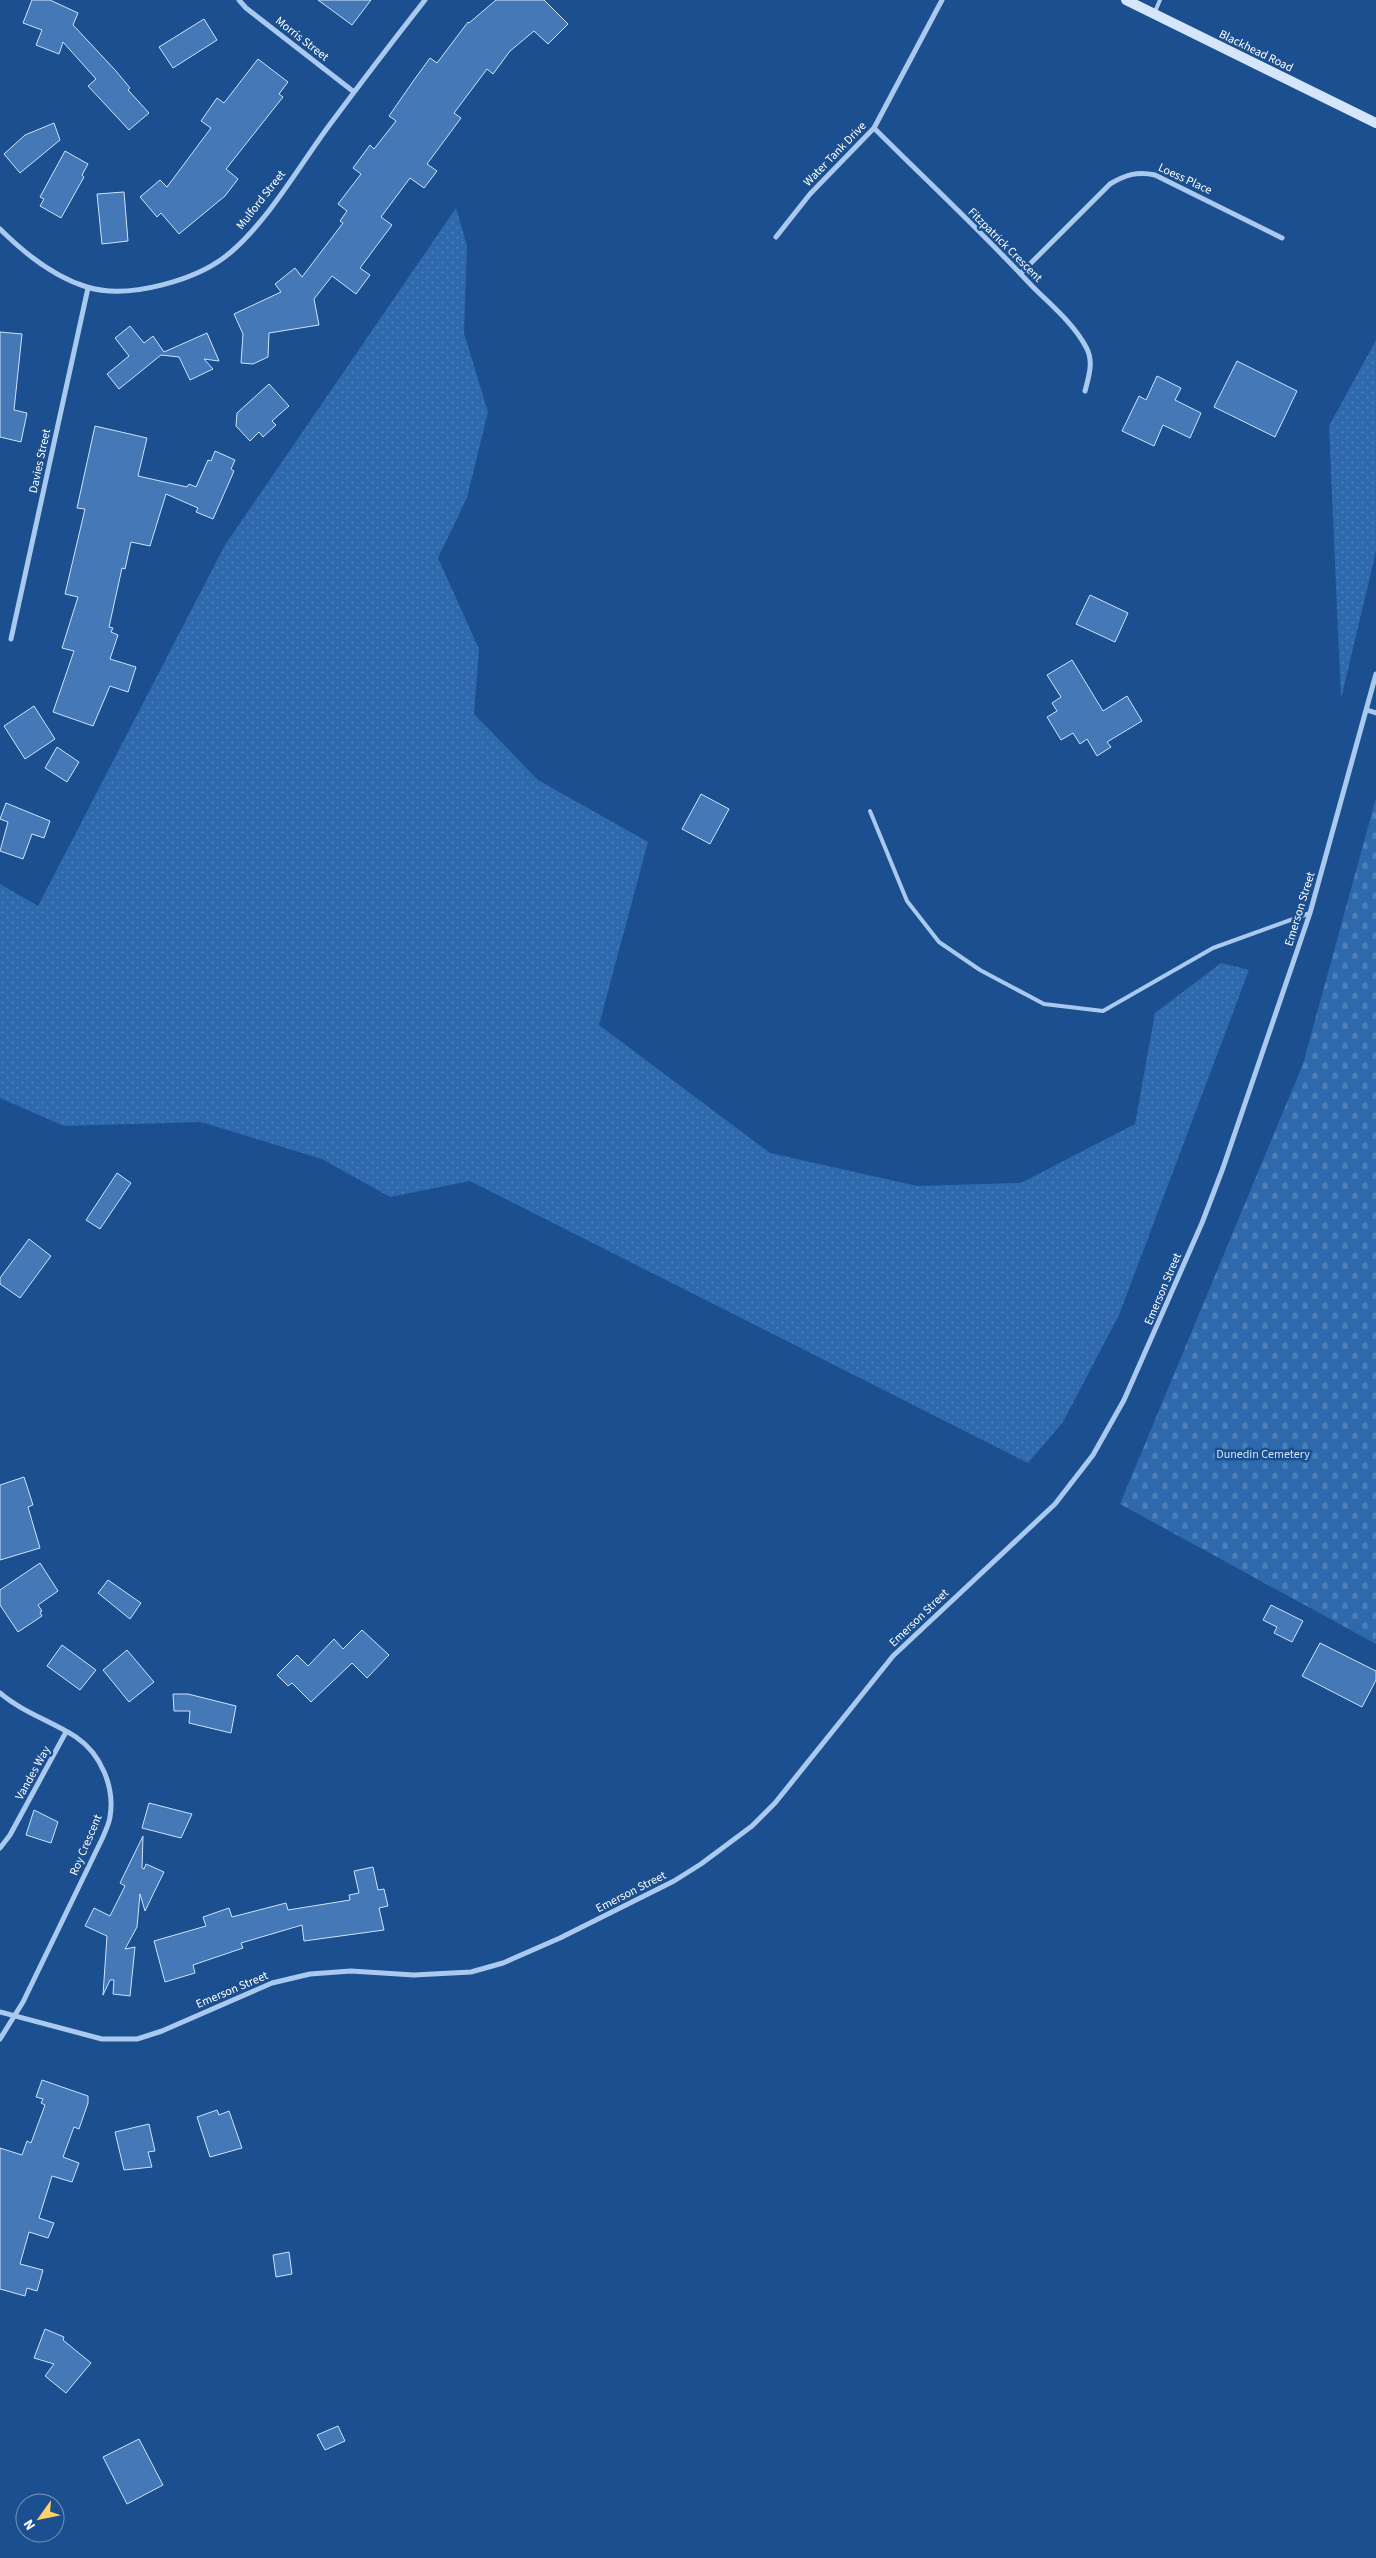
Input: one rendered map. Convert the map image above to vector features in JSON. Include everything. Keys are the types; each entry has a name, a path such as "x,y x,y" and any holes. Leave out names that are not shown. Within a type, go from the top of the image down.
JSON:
{"main road":[{"name":"Blackhead Road","path":"1126,0 1376,123"}],"street":[{"name":"Morris Street","path":"239,0 246,8 354,92"},
{"name":"Mulford Street","path":"0,229 32,258 88,288 134,290 174,282 206,268 230,253 256,226 354,92 425,0"},
{"name":"Water Tank Drive","path":"776,237 810,194 874,128 942,0"},
{"name":"Fitzpatrick Crescent","path":"874,128 1068,323 1087,348 1090,372 1085,391"},
{"name":"Loess Place","path":"1021,274 1110,184 1136,173 1155,175 1282,238"},
{"name":"Davies Street","path":"11,639 88,288"},
{"name":"Emerson Street","path":"0,2012 102,2039 137,2039 162,2031 272,1983 310,1974 351,1971 414,1975 471,1972 503,1964 532,1952 646,1896 701,1864 752,1826 785,1791 894,1656 1056,1504 1075,1480 1110,1426 1152,1341 1224,1168 1310,913 1376,674"},
{"path":"1366,710 1376,712"},
{"name":"Roy Crescent","path":"0,1693 11,1702 77,1738 94,1754 106,1775 110,1796 110,1818 93,1859 23,2002 0,2039"},
{"name":"Vandes Way","path":"0,1848 8,1840 66,1732"}],"lane":[{"path":"1153,14 1160,0"},
{"path":"870,812 907,901 938,942 1018,993 1044,1004 1103,1011 1213,948 1310,913"}],"green space":[{"path":"456,208 467,246 464,333 488,412 467,498 438,558 479,649 474,714 538,780 648,842 599,1025 770,1153 917,1186 1021,1183 1135,1124 1155,1013 1221,963 1249,970 1119,1315 1063,1422 1028,1463 470,1181 390,1197 322,1159 201,1122 64,1126 0,1098 0,884 38,906 225,545"},
{"path":"1376,340 1376,551 1341,699 1329,426"},
{"name":"Dunedin Cemetery","path":"1376,798 1376,1644 1120,1504 1303,1064"}],"building":[{"path":"32,0 50,0 78,13 73,25 116,71 130,88 128,90 149,113 129,130 88,86 96,79 63,42 59,54 36,45 42,30 23,23"},
{"path":"318,0 371,0 352,25"},
{"path":"496,0 544,0 568,24 548,44 534,31 510,51 493,74 487,69 454,113 461,118 427,164 437,171 424,188 410,178 381,217 392,225 360,268 370,275 356,294 332,276 314,299 319,325 269,333 268,357 253,364 241,363 243,334 234,314 281,292 275,284 295,268 302,277 343,223 340,221 347,211 338,204 361,174 353,168 370,145 374,149 396,121 389,116 414,80 430,58 437,63 468,22"},
{"path":"204,19 217,40 173,68 159,47"},
{"path":"258,59 288,82 279,94 283,97 226,169 238,179 225,196 179,234 161,213 157,217 140,197 160,180 167,187 211,128 201,121 217,98 224,103"},
{"path":"54,123 60,140 20,173 4,154 25,135"},
{"path":"65,151 88,164 82,175 84,177 61,218 40,206 44,199 40,197"},
{"path":"124,192 128,241 102,244 97,194"},
{"path":"130,326 144,343 153,336 164,352 207,333 219,361 204,359 213,369 190,380 179,357 161,355 119,389 107,374 129,356 115,338"},
{"path":"0,332 22,334 14,410 27,413 21,442 0,437"},
{"path":"1237,361 1297,391 1275,437 1214,407"},
{"path":"1157,376 1181,388 1175,400 1201,413 1190,438 1163,425 1154,446 1122,431 1139,396 1146,400"},
{"path":"269,384 289,406 272,421 276,425 263,437 259,432 250,441 236,426 237,413"},
{"path":"95,426 147,438 138,476 187,487 189,484 196,487 208,460 211,461 215,451 235,460 231,469 234,471 213,519 196,512 198,508 166,494 150,546 131,542 125,569 122,568 109,627 113,628 111,632 118,635 110,659 136,667 128,692 110,686 93,726 53,712 74,651 62,648 78,597 65,594 85,509 77,508"},
{"path":"1090,595 1128,613 1115,642 1076,624"},
{"path":"1072,660 1103,711 1127,696 1142,721 1107,742 1111,747 1097,756 1087,739 1080,744 1073,733 1061,740 1047,717 1057,711 1052,703 1061,697 1047,675"},
{"path":"34,706 55,739 25,759 4,726"},
{"path":"57,747 79,762 67,782 45,768"},
{"path":"701,794 729,809 710,844 682,829"},
{"path":"6,803 50,821 44,838 32,834 23,859 0,851 8,822 0,819"},
{"path":"117,1173 131,1183 100,1229 86,1220"},
{"path":"29,1239 51,1256 20,1298 0,1284 0,1278"},
{"path":"24,1477 33,1505 28,1507 40,1548 0,1560 0,1485"},
{"path":"40,1563 58,1591 38,1605 42,1611 40,1612 42,1616 18,1632 0,1605 0,1590"},
{"path":"108,1580 141,1603 130,1619 98,1593"},
{"path":"1271,1605 1303,1621 1292,1642 1274,1633 1277,1627 1263,1620"},
{"path":"362,1630 389,1655 367,1678 352,1663 311,1702 292,1683 288,1686 277,1675 297,1655 308,1666 334,1639 343,1649"},
{"path":"1320,1643 1376,1671 1376,1680 1362,1707 1302,1676"},
{"path":"62,1645 96,1670 80,1690 47,1666"},
{"path":"127,1650 154,1682 129,1702 103,1670"},
{"path":"173,1694 188,1694 236,1706 231,1733 189,1723 190,1711 174,1711"},
{"path":"149,1803 192,1814 181,1838 142,1828"},
{"path":"34,1810 58,1822 51,1843 26,1835"},
{"path":"143,1836 142,1868 144,1869 146,1864 164,1872 145,1911 140,1894 137,1927 125,1949 135,1947 130,1996 113,1994 114,1980 110,1980 103,1995 107,1936 85,1926 94,1908 110,1916 125,1886 120,1883"},
{"path":"373,1867 378,1890 384,1889 388,1906 379,1908 384,1930 304,1941 302,1925 241,1943 243,1948 193,1965 195,1973 165,1982 154,1941 206,1926 203,1917 229,1908 232,1917 286,1903 288,1910 350,1900 349,1895 359,1893 354,1871"},
{"path":"42,2080 88,2096 88,2103 79,2129 74,2127 63,2157 79,2163 72,2182 52,2176 39,2218 54,2223 48,2238 29,2232 20,2264 43,2270 37,2291 27,2288 25,2296 0,2289 0,2148 22,2155 27,2141 31,2143 45,2105 41,2103 43,2099 36,2097"},
{"path":"217,2110 219,2115 229,2111 242,2148 210,2157 197,2117"},
{"path":"149,2124 155,2151 148,2152 152,2167 124,2170 115,2132"},
{"path":"289,2252 292,2274 276,2277 273,2255"},
{"path":"45,2329 64,2337 63,2340 91,2363 66,2393 45,2376 54,2364 34,2358"},
{"path":"338,2426 345,2441 325,2450 317,2435"},
{"path":"139,2439 163,2485 127,2504 103,2457"}]}
